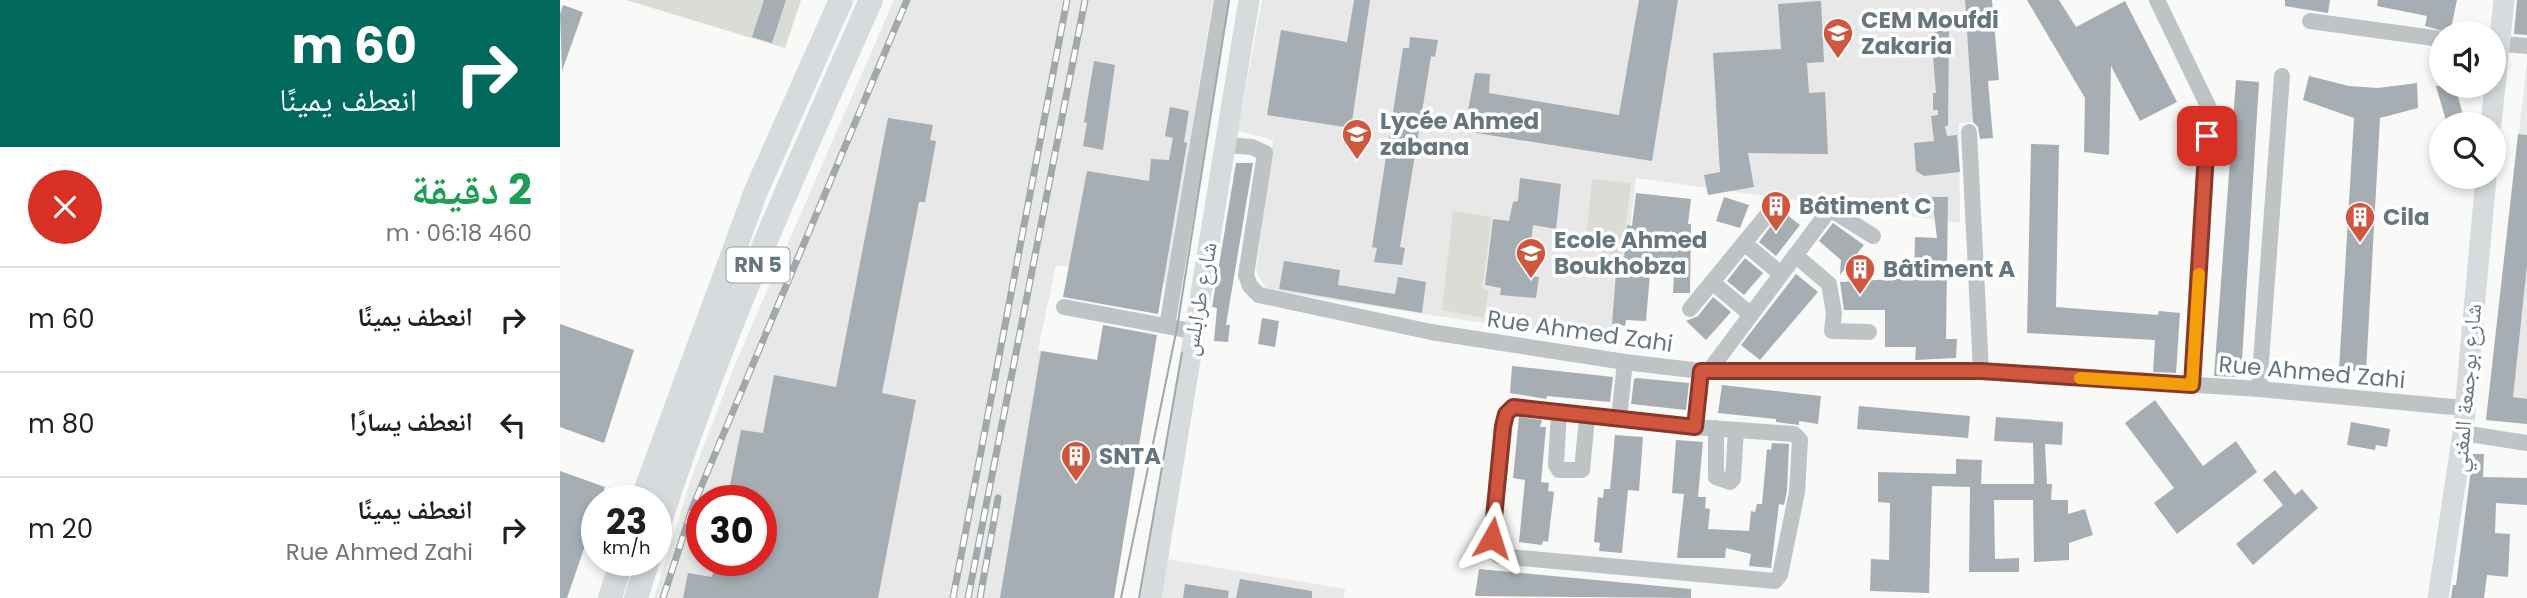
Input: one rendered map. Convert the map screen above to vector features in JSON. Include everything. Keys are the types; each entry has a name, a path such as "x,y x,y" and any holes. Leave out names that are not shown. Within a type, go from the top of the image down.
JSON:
{"highway":[{"name":"RN 5","path":"648,485 757,191 841,0"},
{"name":"RN 5","path":"672,486 730,333 871,0"},
{"path":"610,598 617,576"},
{"path":"636,598 643,576"}],"main road":[{"name":"شارع طرابلس","path":"1151,598 1192,331 1227,145 1249,0"},
{"path":"2500,21 2504,0"},
{"name":"شارع بوجمعة المغني","path":"2438,598 2463,433 2485,189"}],"street":[{"path":"1167,326 1222,0"},
{"path":"2157,0 2209,108 2192,385"},
{"path":"2310,21 2429,37"},
{"path":"2506,44 2527,46"},
{"path":"2259,389 2282,76"},
{"path":"1969,132 1981,371"},
{"name":"Rue Ahmed Zahi","path":"1227,145 1252,147 1265,153 1246,275 1250,286 1259,295 1431,332 1625,362 1705,371 1981,371 2259,389 2464,408"},
{"path":"1690,309 1772,209"},
{"path":"1695,427 1705,371 1830,209 1873,236"},
{"path":"1744,243 1781,274"},
{"path":"1795,255 1829,284 1834,313 1832,331 1869,332"},
{"path":"1712,282 1750,314"},
{"path":"1064,307 1192,331"},
{"path":"1619,419 1625,362"},
{"path":"1513,407 1523,407 1619,419 1794,434 1802,447 1797,492 1780,575 1768,582 1499,556 1492,538 1506,414 1513,407"},
{"path":"1559,412 1556,465 1559,470 1582,470 1587,417"},
{"path":"1716,429 1716,477 1730,482 1734,479 1737,430"},
{"path":"2463,433 2527,443"}],"shaded area":[{"path":"626,0 801,0 785,48"},
{"path":"894,0 1213,0 1166,284 1056,265 1038,350 1151,369 1114,598 654,598 661,576 672,576 672,540 686,495 686,576 777,576 777,485 689,485 736,362"},
{"path":"1262,0 1972,0 1979,121 1959,123 1960,223 1636,178 1616,343 1267,290 1256,272 1273,140 1238,131"},
{"path":"2527,62 2527,424 2486,420"},
{"path":"1592,179 1631,183 1622,256 1585,249"},
{"path":"1453,211 1492,217 1482,288 1489,290 1483,318 1442,310"},
{"path":"1167,559 1345,589 1344,598 1159,598"}],"building":[{"path":"764,0 786,0 772,43 752,37"},
{"path":"1354,0 1370,0 1351,128 1267,115 1281,30 1347,42"},
{"path":"1639,0 1678,0 1652,161 1464,131 1475,73 1490,74 1489,93 1619,115"},
{"path":"1965,0 1992,0 1999,80 1988,81 1993,138 1980,139 1978,127 1973,122"},
{"path":"2027,0 2059,0 2076,27 2125,1 2177,102 2140,121 2111,66 2109,155 2084,152 2085,98"},
{"path":"2285,0 2330,0 2328,13 2285,6"},
{"path":"2378,0 2457,0 2453,21 2429,21 2429,27 2425,26 2427,16 2377,6"},
{"path":"2517,0 2527,0 2527,35 2514,34"},
{"path":"1821,1 1824,62 1807,63 1809,93 1825,92 1828,154 1748,153 1754,187 1708,195 1704,175 1720,172 1713,53 1781,49 1778,4"},
{"path":"563,5 583,12 562,71 560,14"},
{"path":"1949,30 1948,126 1945,126 1947,136 1957,135 1960,172 1924,176 1916,171 1914,143 1934,141 1931,116 1938,115 1938,110 1933,110 1933,93 1936,93 1931,32"},
{"path":"1410,37 1438,40 1435,57 1431,56 1400,247 1405,248 1402,265 1374,262 1377,248 1372,247 1403,48 1409,48"},
{"path":"1094,61 1115,65 1103,150 1083,146"},
{"name":"Cila","path":"2309,76 2349,86 2378,88 2417,83 2418,108 2380,118 2366,372 2339,370 2354,118 2303,100"},
{"path":"2236,80 2259,82 2241,377 2214,376"},
{"path":"2439,98 2458,98 2462,112 2444,112"},
{"path":"1170,107 1189,111 1184,142 1187,143 1158,314 1063,297 1087,171 1149,181 1151,159 1169,160 1173,138 1165,136"},
{"path":"888,118 933,125 930,140 936,141 925,202 919,202 882,393 916,400 878,598 683,598 687,576 777,576 777,485 730,485 741,430 763,433 774,375 836,387"},
{"path":"2518,134 2527,135 2527,266 2513,397 2527,399 2527,424 2486,420"},
{"path":"2031,144 2059,145 2056,307 2158,315 2159,311 2180,313 2176,373 2153,372 2155,340 2027,333"},
{"path":"1236,163 1253,163 1226,325 1230,325 1228,342 1214,341 1217,308 1212,307"},
{"path":"1520,178 1561,184 1556,229 1533,225 1527,276 1539,277 1536,298 1500,295 1501,288 1485,285 1493,219 1509,221 1513,202 1518,201"},
{"path":"1636,193 1691,199 1688,224 1691,224 1690,293 1673,293 1674,275 1650,274 1646,321 1626,320 1625,326 1612,324 1617,260 1624,260 1627,225 1632,226"},
{"path":"1724,197 1749,205 1740,228 1716,221"},
{"path":"1932,197 1948,197 1946,339 1957,339 1956,358 1915,360 1916,347 1885,347 1885,310 1844,310 1840,282 1914,278 1915,237 1937,238"},
{"name":"Bâtiment C","path":"1782,211 1800,225 1776,256 1759,242"},
{"path":"1833,223 1864,245 1840,275 1841,260 1819,241"},
{"path":"1745,258 1763,273 1744,295 1727,281"},
{"path":"1284,261 1340,270 1338,285 1395,294 1398,277 1426,282 1422,313 1279,289"},
{"path":"1796,274 1818,292 1760,360 1741,345"},
{"path":"1713,297 1731,312 1706,340 1686,321 1698,316"},
{"path":"1262,318 1279,321 1275,347 1258,344"},
{"path":"560,324 634,350 604,443 560,427"},
{"name":"SNTA","path":"1103,325 1157,335 1114,598 1000,598 1041,351 1097,360"},
{"path":"1512,366 1613,377 1610,402 1547,396 1546,399 1510,393"},
{"path":"1634,379 1689,383 1686,410 1631,404"},
{"path":"1722,385 1821,396 1818,424 1799,421 1799,425 1776,422 1776,419 1718,413"},
{"path":"2155,400 2203,466 2236,441 2257,472 2177,534 2154,503 2174,488 2125,423"},
{"path":"1859,406 1970,416 1968,438 1857,429"},
{"path":"1519,417 1542,420 1540,427 1546,427 1541,482 1549,483 1548,491 1554,492 1548,542 1543,541 1542,545 1519,542 1525,480 1513,478"},
{"path":"1996,417 2063,422 2062,445 2045,444 2047,484 2052,484 2051,500 2068,500 2068,514 2085,509 2093,535 2069,543 2069,560 2034,562 2033,500 1994,500 1995,559 2019,558 2019,572 1969,572 1970,487 1932,486 1929,593 1870,591 1871,559 1889,560 1890,503 1878,502 1878,472 1956,474 1956,459 1982,460 1981,484 2034,484 2033,443 1994,441"},
{"path":"2351,422 2390,429 2387,447 2376,445 2375,450 2347,445"},
{"path":"1615,435 1643,437 1639,491 1628,490 1622,553 1599,551 1600,543 1594,542 1598,497 1603,498 1604,489 1610,489"},
{"path":"1676,440 1703,442 1698,497 1706,497 1705,508 1710,509 1708,529 1749,531 1751,511 1755,512 1757,504 1762,504 1767,449 1771,450 1772,443 1789,444 1787,491 1784,505 1779,504 1771,568 1749,566 1751,554 1726,548 1725,558 1677,558 1684,494 1672,493"},
{"path":"2473,454 2484,454 2483,477 2527,478 2527,505 2496,503 2495,533 2510,534 2508,577 2487,575 2484,598 2451,598 2453,585 2456,585"},
{"path":"2275,470 2295,495 2302,489 2318,508 2253,565 2236,544 2283,505 2263,480"},
{"path":"560,471 599,485 581,485 581,557 567,598 560,598"},
{"path":"1479,569 1691,589 1691,598 1475,596"},
{"path":"1240,579 1312,591 1312,598 1236,598"},
{"path":"1185,584 1229,591 1228,598 1183,598"}],"tram line":[{"path":"1121,598 1177,328 1229,0"},
{"path":"1139,598 1182,353"}],"railway":[{"path":"663,598 693,506 907,0"},
{"path":"953,598 1067,0"},
{"path":"968,598 1085,0"},
{"path":"980,598 998,498"}],"slow traffic":[{"path":"2080,378 2192,385 2199,274"}],"place":[{"name":"CEM Moufdi Zakaria","path":"1838,60"},
{"name":"Lycée Ahmed zabana","path":"1357,161"},
{"name":"Bâtiment C","path":"1776,233"},
{"name":"Cila","path":"2360,244"},
{"name":"Ecole Ahmed Boukhobza","path":"1531,280"},
{"name":"Bâtiment A","path":"1860,296"},
{"name":"SNTA","path":"1076,483"}],"route":[{"path":"1492,538 1503,426 1506,414 1513,407 1695,427 1701,371 1981,371 2192,385 2207,136"}]}
